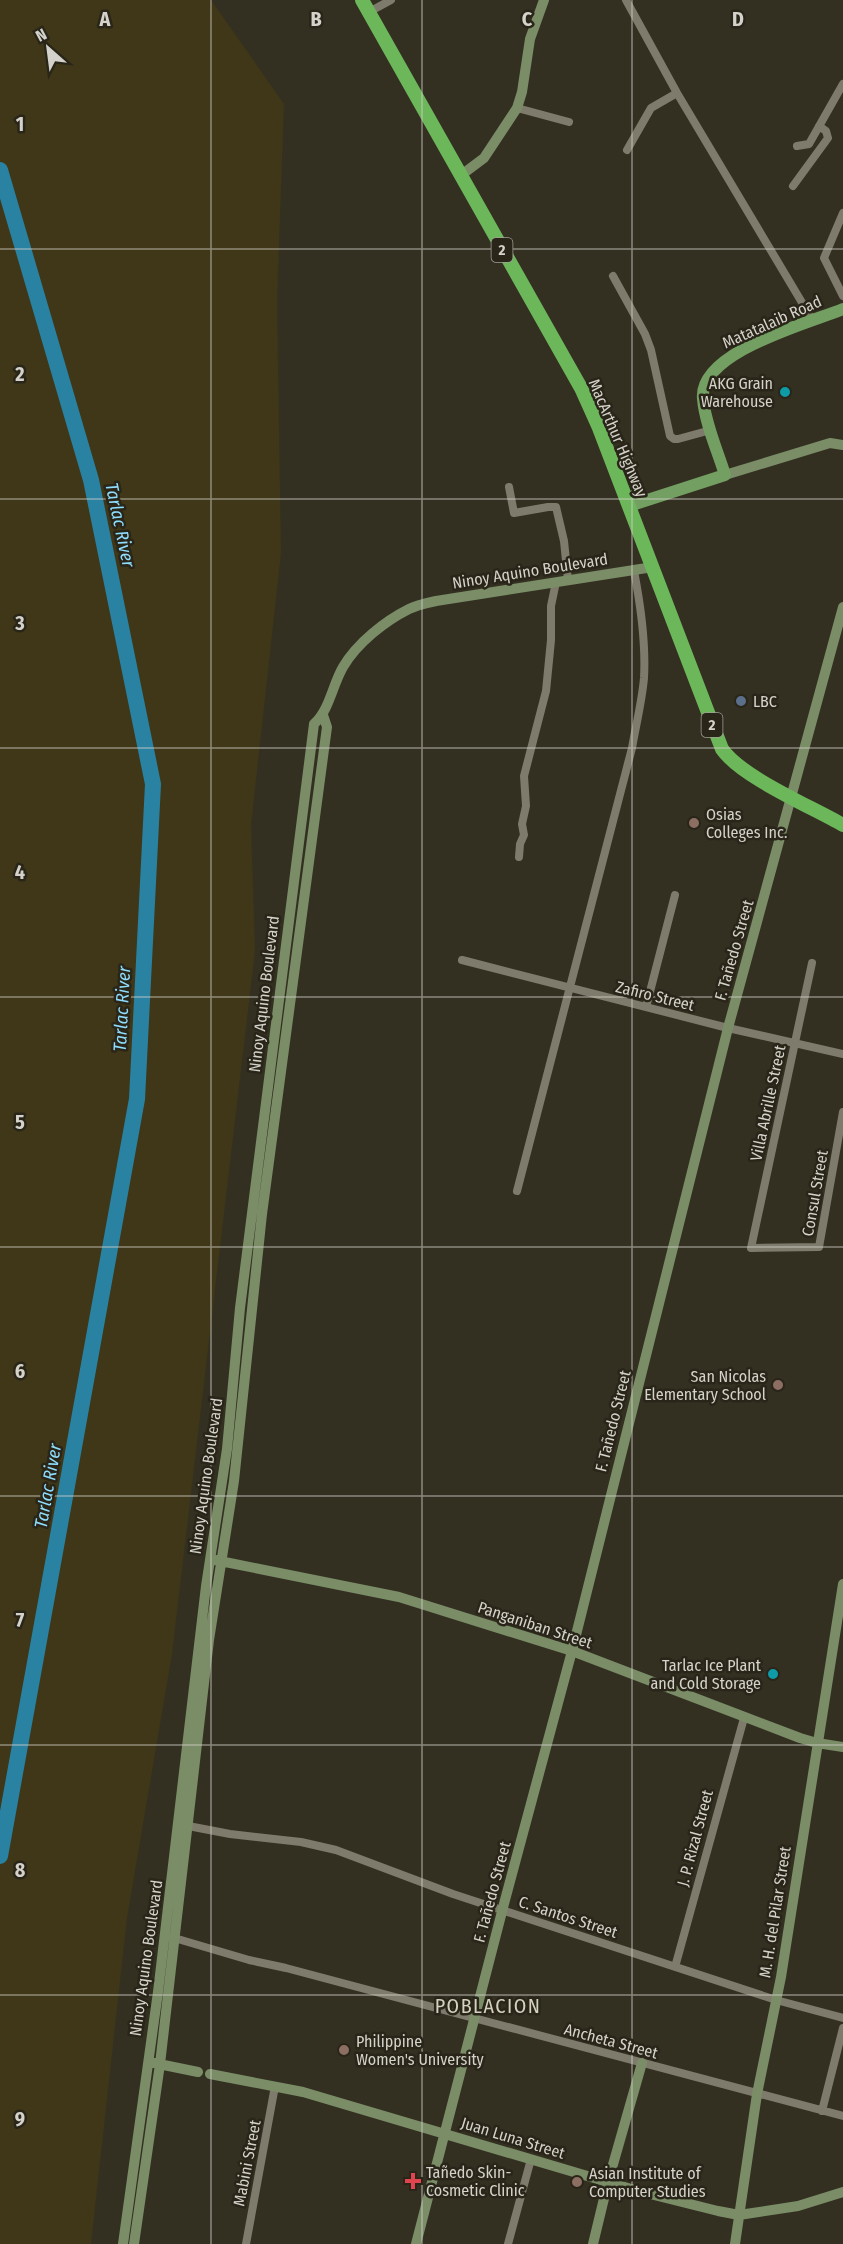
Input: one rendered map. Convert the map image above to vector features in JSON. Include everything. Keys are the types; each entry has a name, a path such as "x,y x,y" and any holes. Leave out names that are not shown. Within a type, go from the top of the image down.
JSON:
{"highway":[{"name":"MacArthur Highway","path":"366,6 580,388 599,428 722,749 734,763 753,776 843,825"}],"main road":[{"path":"460,176 484,158 517,108 522,92 530,39 544,0"},
{"name":"Matatalaib Road","path":"725,475 703,399 706,382 717,366 756,343 843,309"},
{"path":"629,506 830,443 843,445"},
{"name":"Ninoy Aquino Boulevard","path":"123,2244 147,2062 169,1936 184,1825 215,1560 240,1308 314,724 323,716 343,666 357,649 383,625 410,608 436,601 653,567"},
{"name":"F. Tañedo Street","path":"416,2244 502,1910 572,1651 728,1028 793,797 843,607"},
{"name":"Panganiban Street","path":"215,1560 399,1597 572,1651 744,1718 817,1743 843,1747"},
{"name":"M. H. del Pilar Street","path":"735,2244 757,2094 776,2000 843,1584"},
{"name":"Ninoy Aquino Boulevard","path":"134,2244 160,2064 169,1936"},
{"path":"147,2062 198,2072"},
{"path":"593,2244 642,2063"},
{"name":"Juan Luna Street","path":"210,2074 303,2092 608,2182 697,2207 739,2215 798,2206 843,2192"}],"street":[{"path":"366,6 391,0"},
{"path":"626,0 677,93 813,321"},
{"path":"797,146 809,144 843,84"},
{"path":"627,150 651,108 677,93"},
{"path":"517,108 569,122"},
{"path":"793,186 828,138 826,131 819,126"},
{"path":"843,213 824,258 843,296"},
{"path":"613,276 645,334 651,350 670,436 678,439 711,430"},
{"path":"508,487 514,513 556,507 564,541 562,581 551,606 551,640 546,691 524,776 526,806 522,824 524,835 520,844 519,857"},
{"path":"517,1191 632,748 644,679 644,627 634,571"},
{"path":"646,1007 675,895"},
{"name":"Zafiro Street","path":"462,960 728,1028 843,1054"},
{"name":"Villa Abrille Street","path":"750,1248 812,963"},
{"name":"Consul Street","path":"750,1248 819,1247 843,1112"},
{"name":"J. P. Rizal Street","path":"675,1966 744,1718"},
{"name":"C. Santos Street","path":"184,1825 328,1848 453,1894 776,2000 843,2018"},
{"name":"Ancheta Street","path":"169,1936 249,1960 843,2116"},
{"path":"822,2111 843,2028"},
{"name":"Mabini Street","path":"246,2244 275,2086"},
{"path":"508,2244 531,2159"}],"sand":[{"path":"0,0 211,0 284,104 277,301 281,553 251,825 255,951 172,1654 127,1918 91,2244 0,2244"}],"waterway":[{"name":"Tarlac River","path":"0,170 91,480 153,784 137,1099 0,1856"}],"place":[{"name":"AKG Grain Warehouse","path":"785,392"},
{"name":"LBC","path":"741,701"},
{"name":"Osias Colleges Inc.","path":"694,823"},
{"name":"San Nicolas Elementary School","path":"778,1385"},
{"name":"Tarlac Ice Plant and Cold Storage","path":"773,1674"},
{"name":"Philippine Women's University","path":"344,2050"},
{"name":"Tañedo Skin- Cosmetic Clinic","path":"413,2181"},
{"name":"Asian Institute of Computer Studies","path":"577,2182"}],"district":[{"name":"POBLACION","path":"488,2006"}]}
